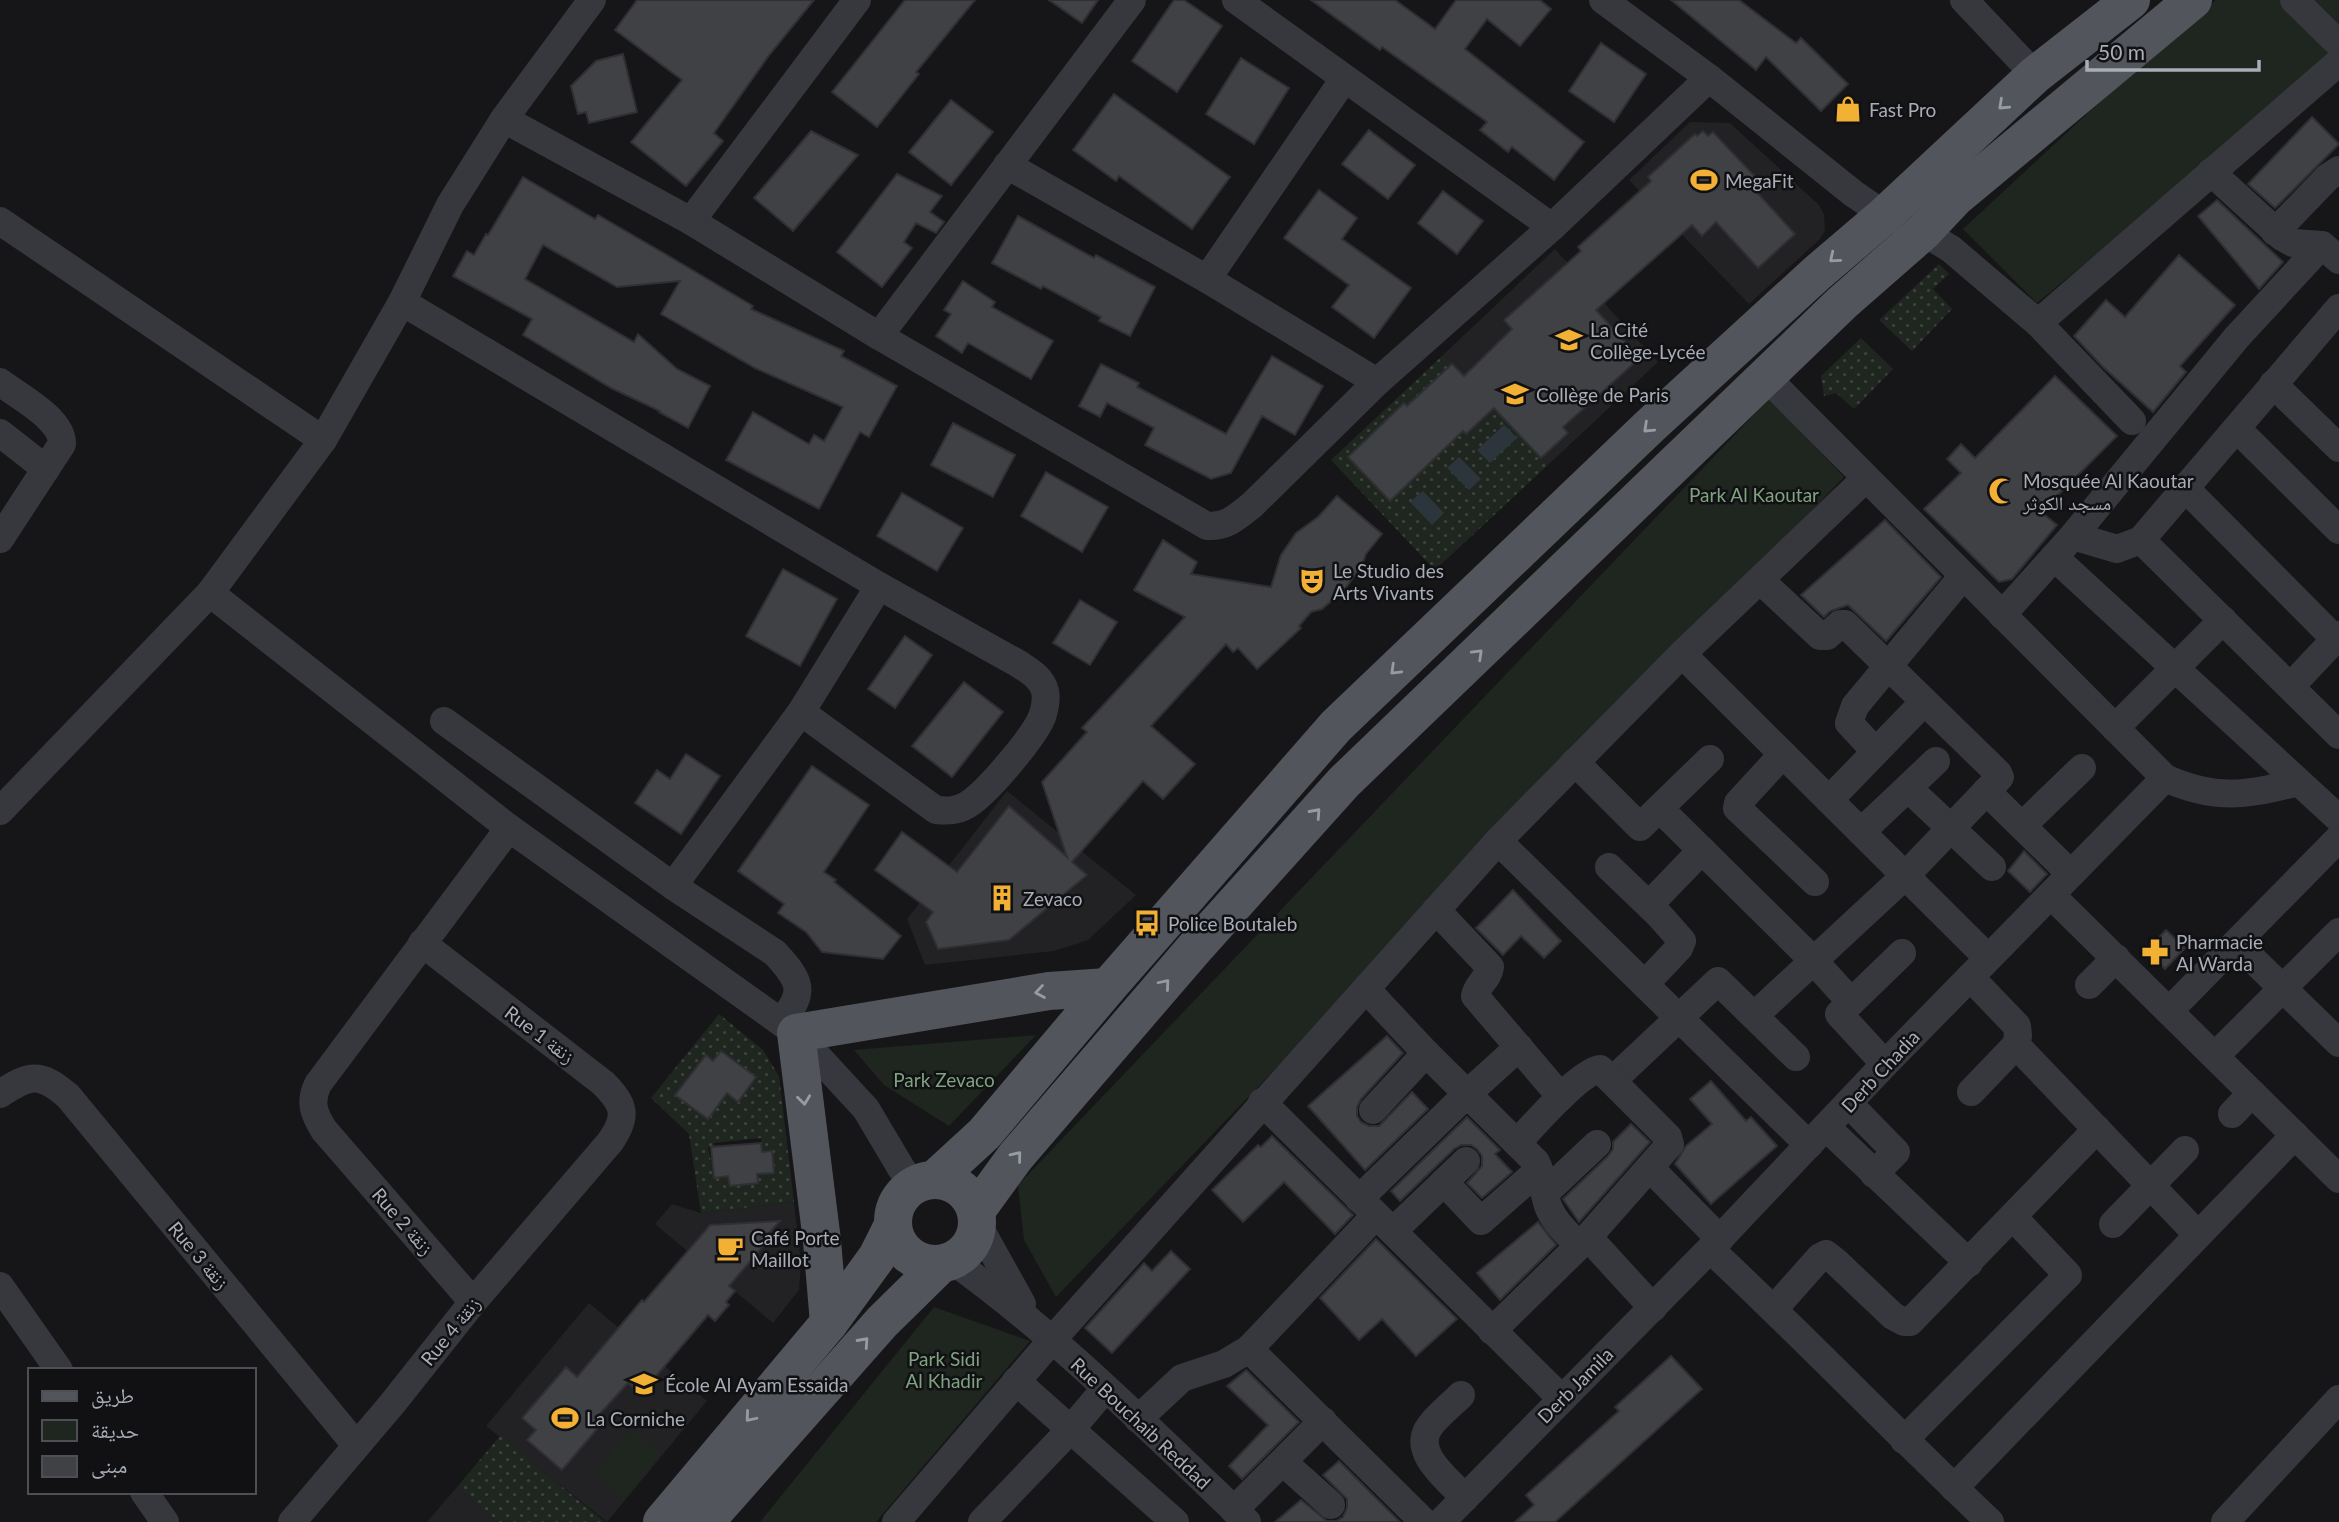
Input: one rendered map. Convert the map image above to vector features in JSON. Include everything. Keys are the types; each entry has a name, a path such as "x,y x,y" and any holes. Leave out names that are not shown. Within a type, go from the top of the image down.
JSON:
{"main road":[{"path":"662,1522 829,1323 877,1257 893,1225 898,1202 905,1192 924,1182 984,1134 1108,987 1336,726 1651,425 1817,273 1885,215 2035,75 2131,0"},
{"path":"705,1522 881,1322 947,1262 970,1246 977,1218 1017,1156 1194,949 1344,782 1842,303 1923,232 1955,198 2193,0"},
{"path":"829,1323 822,1241 788,1027 1049,991 1108,987"},
{"path":"924,1182 950,1182 964,1190 977,1218"},
{"path":"893,1225 896,1238 914,1259 927,1264 947,1262"}],"street":[{"path":"0,811 210,593 323,440 402,302 450,205 504,119 592,0"},
{"path":"691,221 857,0"},
{"path":"879,336 1132,0"},
{"path":"1236,0 1552,227"},
{"path":"1603,0 1709,78 1854,194 1885,215 1923,232 1951,249 2038,323 2132,421"},
{"path":"1964,0 2035,75"},
{"path":"2294,0 2339,44"},
{"path":"2038,323 2339,62"},
{"path":"504,119 691,221 879,336 1207,526 1218,526 1240,516 1377,382 1552,227 1709,78"},
{"path":"1207,279 1344,79"},
{"path":"1007,165 1207,279 1377,382"},
{"path":"2275,232 2328,177 2339,170"},
{"path":"2211,172 2275,232 2292,243 2330,253"},
{"path":"0,221 323,440"},
{"path":"2002,615 2073,536 2237,337 2330,253"},
{"path":"402,302 879,586 1038,677 1045,692 1046,705 1038,725 982,793 967,805 952,811 936,810 801,712"},
{"path":"2073,536 2118,549 2141,540 2339,308"},
{"path":"1766,377 2165,778 2189,789 2232,794 2261,793 2298,782"},
{"path":"0,382 54,422 61,433 62,444 0,539"},
{"path":"2273,384 2339,448"},
{"path":"2237,429 2339,530"},
{"path":"0,433 46,469"},
{"path":"896,1522 1016,1381 1043,1332 1262,1102 1498,841 1682,654 1866,478"},
{"path":"2185,488 2337,637 2291,686"},
{"path":"2141,540 2339,735"},
{"path":"2054,557 2339,819"},
{"path":"1875,751 1853,729 1849,723 1850,715 1887,666 1963,576"},
{"path":"1754,1016 1906,875 2000,775 1845,624 1840,624 1827,636 1820,636 1760,580"},
{"path":"673,886 801,712 879,586"},
{"path":"210,593 509,828 788,1027 866,1109 901,1168 924,1182"},
{"path":"2115,728 2222,620"},
{"path":"1682,654 1906,875 1979,968 2017,1026 2018,1036 2016,1045 1971,1092"},
{"path":"1829,800 1924,702"},
{"path":"444,721 673,886 775,953 787,966 797,985 798,999 788,1027"},
{"path":"1783,754 1738,803 1737,808 1815,882"},
{"path":"1576,762 1638,826 1643,826 1710,759"},
{"path":"1861,832 1936,761"},
{"path":"2022,826 2082,768"},
{"name":"Derb Chadia","path":"1715,1244 1885,1064 2165,778"},
{"path":"1908,788 1992,867"},
{"path":"1986,792 2071,874"},
{"path":"1660,809 1813,960 1851,1002"},
{"path":"422,943 509,828"},
{"path":"2169,1011 2339,838"},
{"path":"1498,841 1679,1017 1817,1136 1874,1174 1969,1263"},
{"path":"1649,905 1702,850"},
{"path":"1609,867 1682,941 1682,945 1645,984"},
{"path":"2051,895 2339,1179"},
{"path":"1436,910 1490,967 1475,996 1561,1097"},
{"path":"2215,1056 2283,988 2336,941"},
{"name":"Rue 2 زنقة","path":"422,943 315,1091 313,1111 332,1140 473,1302"},
{"name":"Rue 1 زنقة","path":"422,943 614,1094 623,1112 622,1122 610,1142"},
{"path":"2236,943 2339,1042"},
{"path":"1885,1064 1840,1016 1902,953"},
{"path":"2089,985 2116,958"},
{"path":"1613,1080 1718,981 1796,1057"},
{"path":"1366,989 1535,1162 1548,1208 1557,1222 1583,1242 1653,1308"},
{"path":"2016,1045 2198,1234"},
{"path":"1139,1419 1181,1378 1224,1364 1249,1349 1376,1215 1467,1094 1520,1047"},
{"path":"1373,1110 1426,1053"},
{"path":"1492,1331 1583,1242 1670,1146 1670,1141 1600,1069 1595,1069 1561,1097 1517,1143"},
{"name":"Rue 3 زنقة","path":"0,1094 21,1081 34,1077 48,1081 68,1096 356,1445"},
{"path":"2232,1114 2252,1093"},
{"path":"1262,1102 1561,1398"},
{"path":"1849,1104 1896,1152 1874,1174"},
{"path":"1774,1309 1820,1257 1826,1254 1893,1315 1904,1322 1910,1322 2097,1129"},
{"path":"1954,1488 2295,1135"},
{"name":"Rue 4 زنقة","path":"292,1522 473,1302 610,1142"},
{"path":"1444,1182 1482,1221 1597,1144"},
{"path":"2113,1224 2185,1150"},
{"path":"1376,1215 1444,1182 1466,1161"},
{"path":"1650,1168 1774,1309 1990,1522"},
{"path":"1904,1440 2068,1275 2013,1217"},
{"name":"Rue Bouchaib Reddad","path":"977,1218 1043,1332"},
{"name":"Derb Jamila","path":"1441,1522 1715,1244"},
{"name":"Rue Bouchaib Reddad","path":"947,1262 995,1290 1139,1419 1241,1516"},
{"path":"0,1286 58,1368"},
{"path":"1249,1349 1424,1522"},
{"path":"1016,1381 1071,1429 1161,1517"},
{"path":"982,1522 1071,1429 1105,1389"},
{"path":"1461,1395 1430,1425 1424,1443 1430,1460 1465,1498"},
{"path":"2225,1522 2339,1399"},
{"path":"1241,1516 1323,1421"},
{"path":"1284,1463 1331,1505"},
{"path":"145,1494 165,1522"}],"shaded area":[{"path":"1690,122 1730,123 1819,205 1824,214 1825,231 1820,239 1749,304 1629,180"},
{"name":"La Cité Collège-Lycée","path":"1555,249 1658,362 1548,465 1443,355"},
{"path":"1504,425 1517,438 1490,463 1477,450"},
{"path":"1459,457 1481,479 1469,490 1447,468"},
{"path":"1423,491 1444,513 1432,525 1410,502"},
{"path":"1007,791 1136,895 1088,940 1054,951 925,965 907,919"},
{"path":"794,1202 801,1262 799,1290 773,1323 655,1224 672,1204 701,1213"},
{"path":"589,1303 707,1401 607,1522 486,1426"},
{"path":"457,1487 497,1522 427,1522"}],"green space":[{"path":"2216,0 2339,0 2339,54 2037,303 1963,229 2145,60"},
{"path":"1939,264 1949,274 1933,289 1952,309 1912,351 1879,320"},
{"path":"1861,338 1893,369 1854,409 1836,393 1824,396 1821,376"},
{"path":"1443,355 1452,364 1424,390 1466,434 1494,408 1548,465 1435,570 1331,460","holes":["1404,404 1446,448 1390,501 1348,457"]},
{"name":"Park Al Kaoutar","path":"1770,398 1844,477 1056,1297 1024,1240 1018,1185"},
{"path":"719,1014 763,1050 779,1076 794,1202 701,1213 689,1134 651,1098","holes":["721,1051 756,1077 738,1101 727,1093 676,1095 706,1055 713,1061","761,1138 762,1152 772,1151 773,1173 757,1174 757,1183 730,1186 728,1176 714,1177 708,1147 714,1147 714,1143"]},
{"name":"Park Zevaco","path":"1036,1035 949,1126 884,1085 854,1050"},
{"name":"Park Sidi Al Khadir","path":"934,1307 1030,1341 876,1522 760,1522"},
{"path":"631,1428 662,1453 624,1499 594,1474"},
{"path":"500,1436 605,1522 497,1522 457,1487"}],"building":[{"path":"637,0 814,0 770,54 714,133 723,141 686,186 631,142 682,80 615,30"},
{"path":"905,0 975,0 916,72 919,74 877,127 832,92"},
{"path":"1049,0 1098,0 1082,23"},
{"path":"1174,0 1184,0 1222,26 1177,92 1132,61"},
{"path":"1311,0 1395,0 1435,29 1456,0 1540,0 1551,9 1520,46 1487,19 1465,49 1584,142 1554,180 1512,147 1508,152 1480,130 1487,122"},
{"path":"1671,0 1739,0 1796,43 1801,38 1848,84 1821,111 1766,57 1756,70"},
{"path":"1601,43 1646,74 1614,122 1569,91"},
{"path":"623,54 637,112 589,123 586,112 578,114 571,86 596,61"},
{"path":"1241,58 1289,88 1254,144 1206,114"},
{"path":"1114,94 1230,177 1192,229 1119,176 1116,181 1073,150"},
{"path":"951,100 993,132 951,185 909,152"},
{"path":"2312,117 2339,144 2275,208 2248,184"},
{"path":"1369,130 1415,165 1388,199 1342,164"},
{"path":"811,131 858,155 793,231 754,198"},
{"path":"1703,131 1708,136 1713,132 1760,182 1753,188 1795,234 1758,268 1716,222 1702,236 1692,225 1596,310 1640,358 1563,427 1568,433 1541,458 1494,408 1466,434 1463,431 1390,501 1348,457 1404,403 1407,406 1452,364 1464,376 1512,329 1504,320 1581,251 1578,247 1651,181 1648,177 1695,134 1697,136"},
{"path":"897,174 942,196 930,212 944,222 936,233 916,223 904,242 912,248 882,287 837,252"},
{"path":"523,177 595,219 598,215 753,306 751,309 844,351 841,356 897,386 869,437 860,432 819,509 726,460 753,412 809,444 814,435 824,441 843,407 755,368 661,314 680,281 617,287 543,245 525,279 634,342 638,334 677,369 710,386 688,428 660,411 611,388 523,335 532,319 453,276 467,251 474,255"},
{"path":"1319,190 1357,218 1342,239 1411,288 1374,338 1332,307 1349,285 1284,238"},
{"path":"1443,191 1483,221 1457,254 1418,223"},
{"path":"2217,200 2283,262 2259,289 2198,216"},
{"path":"1018,216 1094,258 1096,255 1155,287 1130,336 1099,321 1101,317 1043,286 1041,289 992,263"},
{"path":"2179,255 2235,305 2180,366 2186,372 2153,412 2103,367 2074,336 2106,300 2125,317"},
{"path":"963,281 995,302 992,307 1053,341 1031,379 968,343 962,353 936,336 951,314 944,310"},
{"path":"1272,356 1323,386 1295,435 1262,416 1231,473 1211,479 1145,445 1154,428 1107,403 1100,417 1079,406 1101,364 1139,383 1137,387 1226,434"},
{"name":"Mosquée Al Kaoutar مسجد الكوثر","path":"2055,376 2117,436 2041,512 2057,525 2012,579 1999,582 1924,509 1961,473 1947,459 1961,444 1975,458"},
{"path":"953,423 1015,455 993,497 931,465"},
{"path":"1046,472 1108,507 1082,552 1021,516"},
{"path":"902,493 963,528 937,571 877,536"},
{"path":"1337,496 1382,534 1366,554 1362,565 1345,589 1322,609 1311,612 1299,626 1301,628 1257,669 1238,648 1233,652 1226,644 1151,726 1195,764 1163,799 1143,781 1072,862 1087,875 1009,940 938,949 926,922 933,912 875,870 902,832 957,872 1009,806 1067,857 1042,782 1087,732 1082,728 1185,617 1134,590 1163,540 1197,562 1191,574 1271,587 1281,555 1296,533 1318,517"},
{"path":"1885,520 1941,577 1886,641 1848,605 1830,611 1824,617 1801,595"},
{"path":"783,569 837,599 800,666 746,636"},
{"path":"1080,600 1117,622 1090,665 1053,643"},
{"path":"905,636 932,655 895,708 868,689"},
{"path":"964,682 1003,712 952,777 912,746"},
{"path":"686,754 720,776 681,834 635,803 657,770 670,779"},
{"path":"812,766 869,805 824,872 901,936 883,959 822,952 806,932 778,913 784,904 738,871"},
{"path":"2024,851 2047,874 2030,892 2008,871"},
{"path":"1513,890 1561,941 1544,958 1521,936 1503,955 1476,928"},
{"path":"2166,930 2185,948 2165,969 2146,951"},
{"path":"1387,1036 1403,1053 1361,1099 1357,1116 1369,1126 1379,1126 1412,1092 1428,1109 1365,1170 1308,1106"},
{"path":"721,1051 756,1077 738,1102 727,1093 708,1119 675,1095 706,1055 713,1061"},
{"path":"1711,1081 1746,1121 1751,1117 1777,1146 1711,1204 1675,1164 1686,1146 1712,1124 1690,1099"},
{"path":"1467,1117 1500,1150 1495,1154 1512,1172 1482,1198 1467,1183 1482,1166 1482,1156 1471,1145 1461,1145 1400,1201 1391,1191"},
{"path":"1631,1124 1650,1142 1579,1222 1563,1199 1608,1156 1613,1149 1613,1142"},
{"path":"1272,1136 1353,1215 1335,1234 1284,1182 1243,1222 1212,1190 1258,1145 1261,1147"},
{"path":"761,1143 762,1152 772,1151 774,1173 757,1174 758,1183 730,1186 728,1176 714,1178 711,1147"},
{"path":"780,1221 763,1240 766,1243 729,1286 735,1291 726,1302 729,1305 715,1321 708,1315 641,1394 628,1383 597,1417 603,1422 562,1470 527,1440 536,1430 522,1418 566,1367 577,1377 710,1225"},
{"path":"1538,1222 1556,1245 1500,1300 1477,1273"},
{"path":"1376,1239 1457,1319 1416,1356 1382,1319 1359,1340 1320,1298"},
{"path":"1171,1251 1190,1269 1112,1353 1085,1328 1144,1263 1152,1271"},
{"path":"1671,1356 1702,1389 1555,1522 1515,1522 1534,1505 1526,1495 1619,1411 1615,1407"},
{"path":"1246,1370 1299,1422 1242,1479 1229,1466 1268,1425 1227,1386"},
{"path":"1339,1461 1400,1522 1275,1522 1301,1500 1327,1521 1336,1521 1343,1517 1347,1499 1323,1475"}],"place":[{"name":"Fast Pro","path":"1848,109"},
{"name":"MegaFit","path":"1704,180"},
{"name":"La Cité Collège-Lycée","path":"1569,340"},
{"name":"Collège de Paris","path":"1515,394"},
{"name":"Mosquée Al Kaoutar مسجد الكوثر","path":"2002,491"},
{"name":"Le Studio des Arts Vivants","path":"1312,581"},
{"name":"Zevaco","path":"1002,898"},
{"name":"Police Boutaleb","path":"1147,923"},
{"name":"Pharmacie Al Warda","path":"2155,952"},
{"name":"Café Porte Maillot","path":"730,1248"},
{"name":"École Al Ayam Essaida","path":"644,1384"},
{"name":"La Corniche","path":"565,1418"}]}
